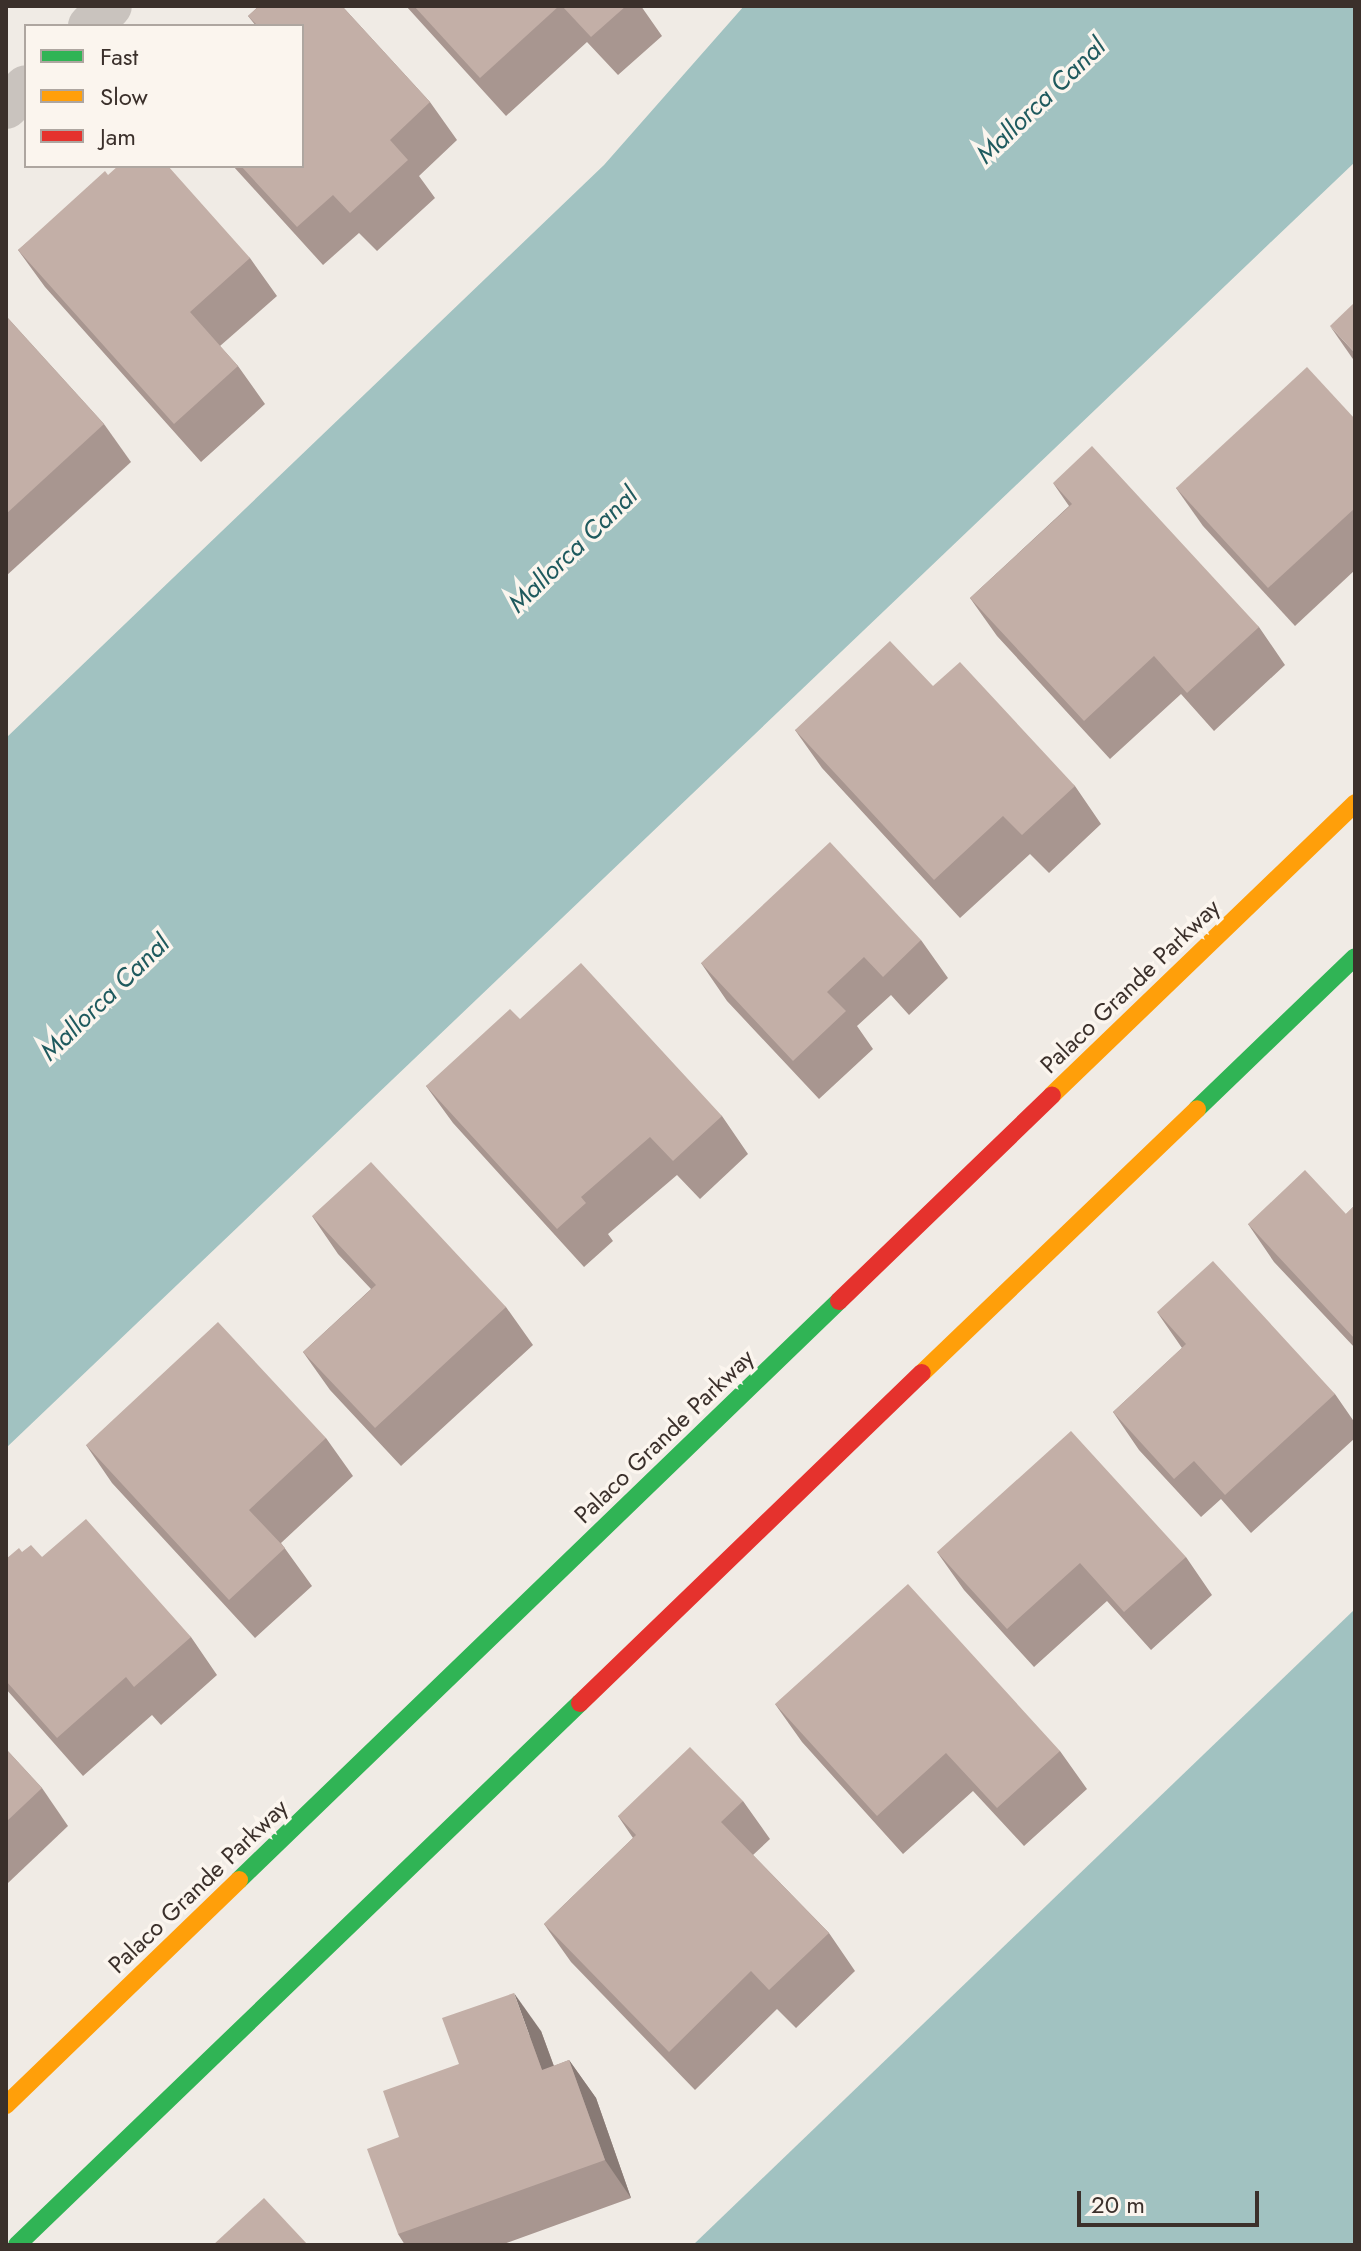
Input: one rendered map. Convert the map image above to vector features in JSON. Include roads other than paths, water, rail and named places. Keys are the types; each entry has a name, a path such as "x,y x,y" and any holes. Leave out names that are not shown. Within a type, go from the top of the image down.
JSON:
{"street":[{"path":"92,24 110,6"},
{"path":"6,107 24,89"},
{"name":"Palaco Grande Parkway","path":"6,2105 1355,803"},
{"path":"17,2245 1355,957"}],"water":[{"name":"Mallorca Canal","path":"744,6 1355,6 1355,162 6,1448 6,738 604,165"},
{"path":"1355,1609 1355,2245 693,2245"}]}
